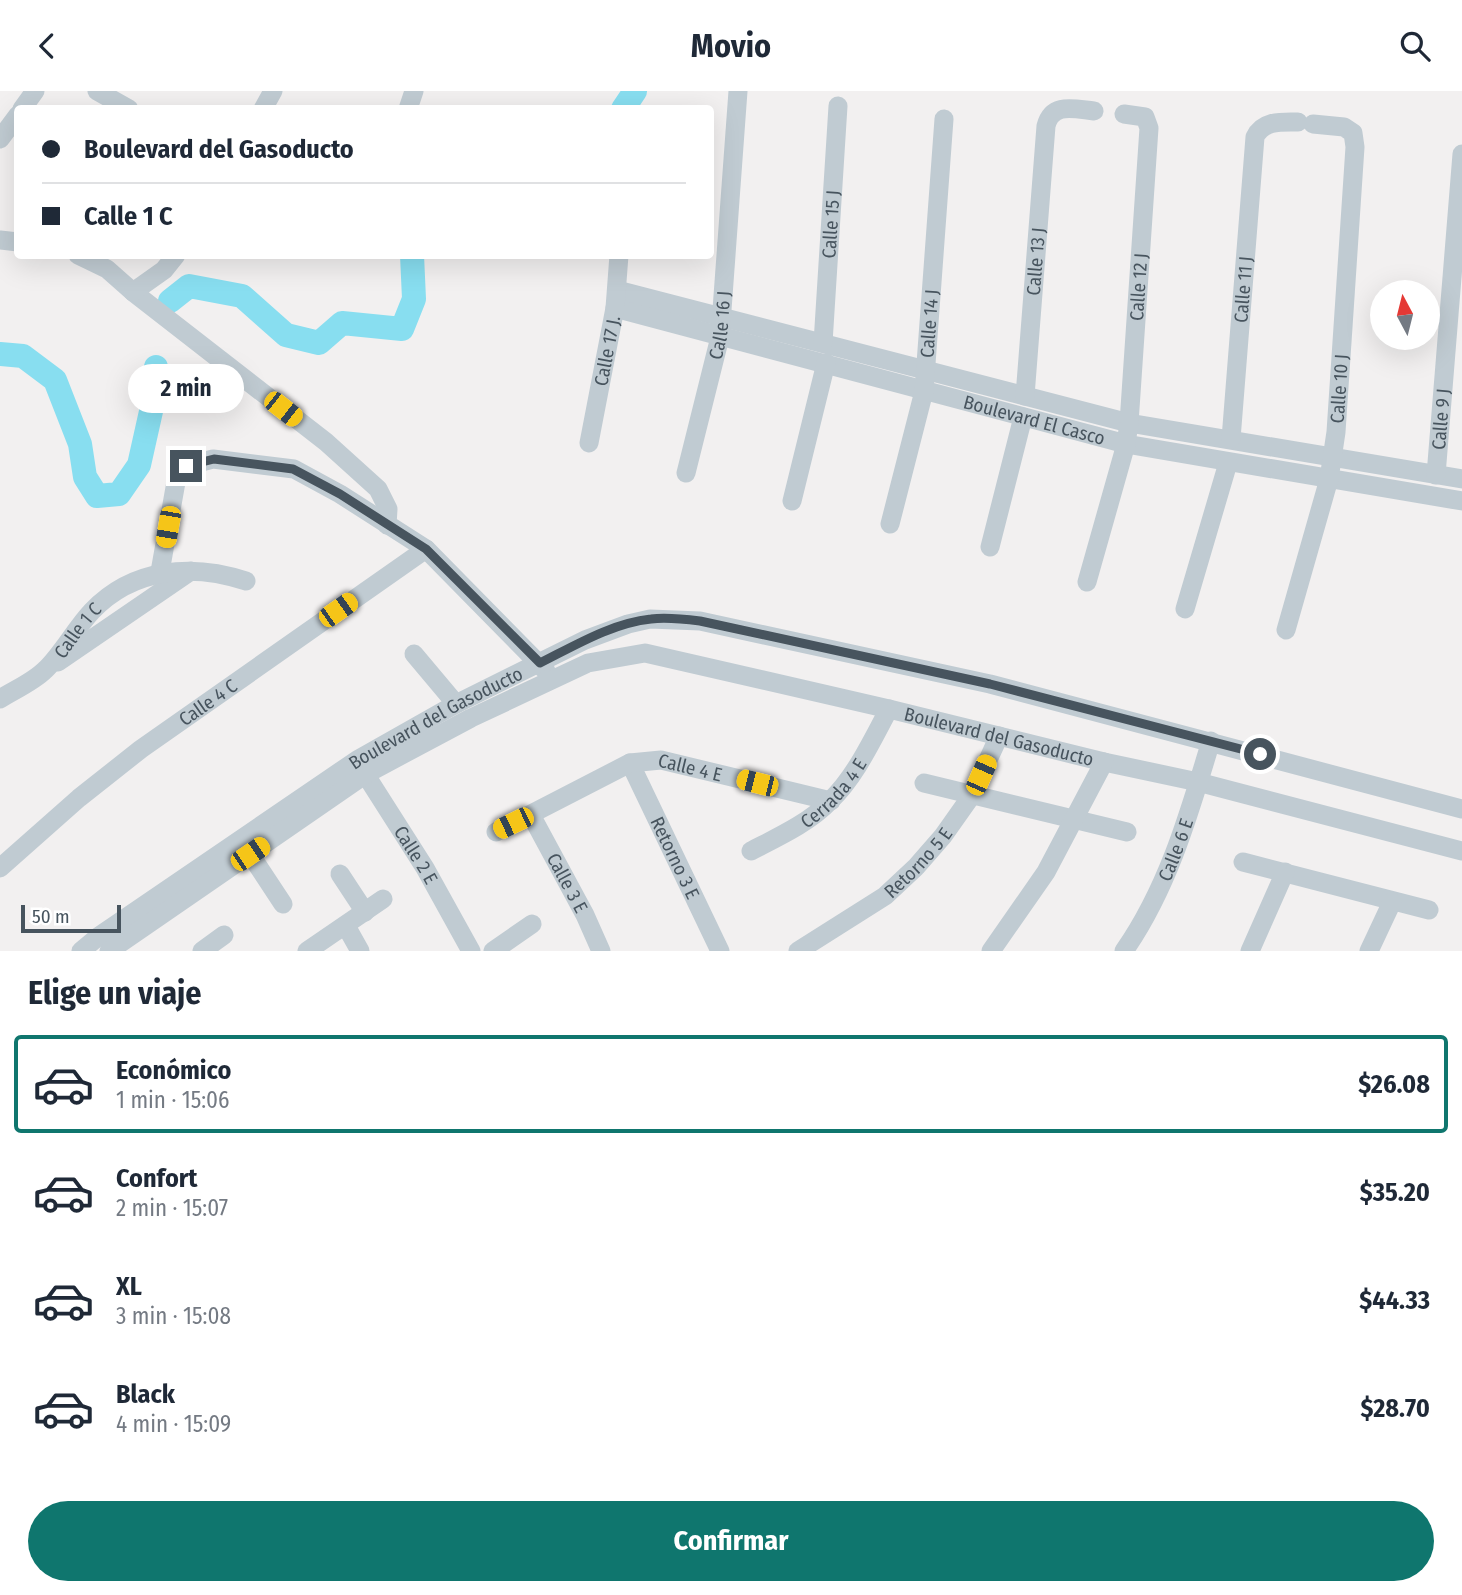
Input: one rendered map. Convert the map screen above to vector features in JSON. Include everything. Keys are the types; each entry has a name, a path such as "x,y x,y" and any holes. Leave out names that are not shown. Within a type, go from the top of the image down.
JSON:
{"street":[{"path":"97,91 122,105"},
{"name":"Calle 16 J","path":"686,473 720,328 738,91"},
{"name":"Calle 15 J","path":"823,343 838,106"},
{"name":"Calle 13 J","path":"1025,396 1046,126 1049,115 1055,111 1094,111"},
{"name":"Calle 12 J","path":"1087,582 1125,450 1129,422 1149,128 1145,117 1124,114"},
{"name":"Calle 14 J","path":"890,524 924,391 944,119"},
{"name":"Calle 11 J","path":"1231,439 1255,137 1265,125 1305,123 1344,127 1353,133 1354,140"},
{"name":"Calle 10 J","path":"1286,630 1329,479 1337,418 1354,140"},
{"name":"Calle 9 J","path":"1436,475 1462,154"},
{"path":"86,259 107,269 326,443 378,489 388,509 387,525"},
{"path":"133,292 164,270 173,259"},
{"name":"Calle 17 J.","path":"589,443 616,299 619,259"},
{"name":"Boulevard El Casco","path":"616,299 720,328 826,363 1023,417 1125,450 1228,463 1462,501"},
{"name":"Boulevard El Casco","path":"720,328 823,343 1129,422 1462,479"},
{"path":"792,501 826,363"},
{"path":"990,547 1023,417"},
{"path":"160,572 176,482 186,466 214,459 293,469 340,494 426,549 540,663 552,679"},
{"path":"1185,610 1228,463"},
{"name":"Calle 4 C","path":"0,868 79,797 141,749 426,549"},
{"path":"45,670 191,571"},
{"name":"Calle 1 C","path":"0,699 45,670 94,609 133,583 160,572 191,571 210,571 246,581"},
{"name":"Boulevard del Gasoducto","path":"107,947 361,767 456,704 585,640 650,619 700,621 990,684 1462,809"},
{"name":"Boulevard del Gasoducto","path":"107,947 250,854 361,767 588,663 645,653 1198,782 1462,851"},
{"path":"414,654 456,704"},
{"name":"Cerrada 4 E","path":"751,851 787,831 831,801 867,750 889,709"},
{"name":"Retorno 5 E","path":"798,951 885,896 916,867 943,837 972,795 999,736"},
{"name":"Calle 6 E","path":"1124,951 1154,901 1173,859 1211,741"},
{"name":"Calle 4 E","path":"630,763 650,759 662,760 831,801"},
{"path":"991,951 1046,872 1104,762"},
{"path":"496,832 630,763"},
{"name":"Retorno 3 E","path":"630,763 720,951"},
{"name":"Calle 2 E","path":"361,767 425,868 471,951"},
{"path":"924,783 1127,832"},
{"name":"Calle 3 E","path":"531,814 585,915 601,951"},
{"path":"250,854 283,904"},
{"path":"1242,862 1429,910"},
{"path":"1250,951 1285,872"},
{"path":"340,874 365,912"},
{"path":"307,951 383,899"},
{"path":"1369,951 1392,901"},
{"path":"493,951 532,924"},
{"path":"345,926 360,951"},
{"path":"202,951 224,935"},
{"path":"82,950 107,947"}],"waterway":[{"path":"626,105 635,91"},
{"path":"170,301 189,286 242,296 286,335 319,343 342,323 402,329 414,299 412,259"},
{"path":"0,354 23,356 55,380 80,444 85,477 97,496 119,494 139,465 156,389 156,367"}],"route":[{"path":"186,466 214,459 293,469 340,494 426,549 540,663 585,640 628,624 650,619 677,618 990,684 1260,754"}]}
